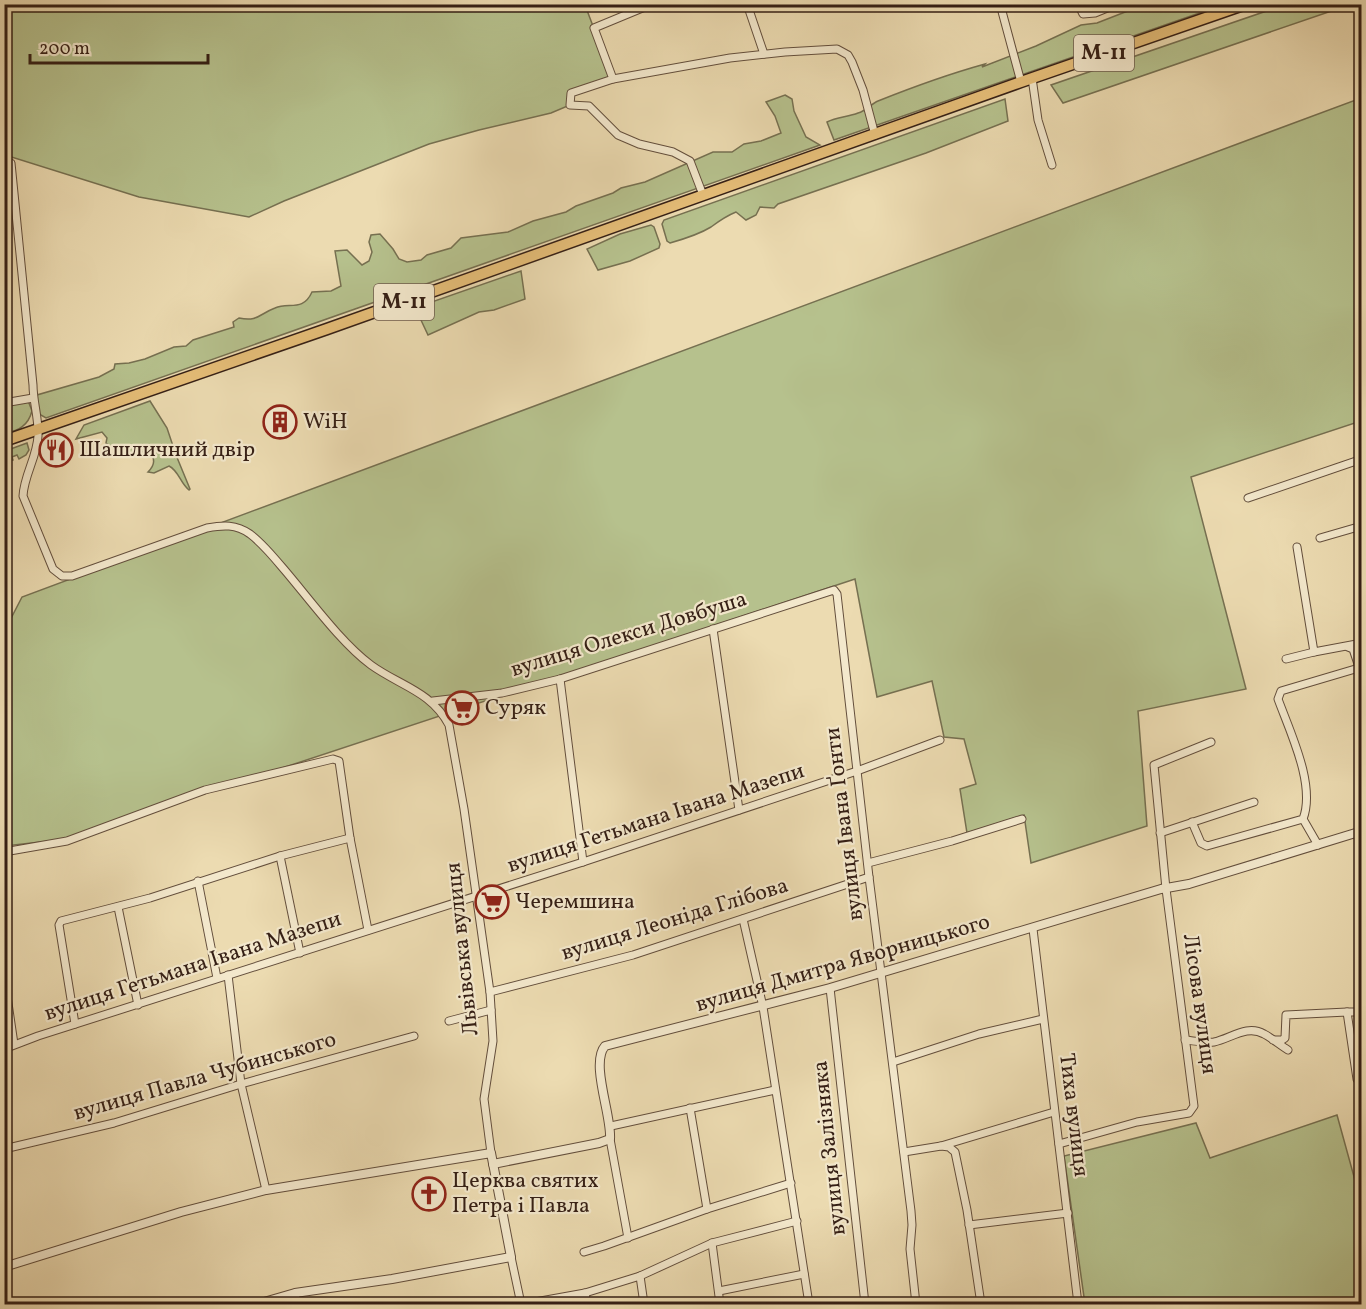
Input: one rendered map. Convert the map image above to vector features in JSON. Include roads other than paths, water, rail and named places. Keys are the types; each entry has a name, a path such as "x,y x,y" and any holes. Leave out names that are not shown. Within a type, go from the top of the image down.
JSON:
{"highway":[{"name":"М-11","path":"4,441 874,135 1221,9 1246,4"}],"street":[{"path":"613,80 594,28 652,4"},
{"path":"747,4 764,54"},
{"path":"1000,4 1027,80 1052,165"},
{"path":"1078,4 1083,14 1095,13 1117,4"},
{"path":"703,195 690,161 673,152 639,144 618,135 589,106 570,105 571,93 613,80 764,54 837,49 848,55 863,90 874,135"},
{"path":"4,161 11,163 33,398 38,429 38,440 24,484 23,496 53,569 62,576 72,576 207,528 221,525 237,526 266,548 349,645 371,665 433,701"},
{"path":"4,403 33,398"},
{"path":"1248,498 1362,459"},
{"path":"1320,538 1358,528 1362,562"},
{"path":"1297,546 1314,652"},
{"name":"вулиця Олекси Довбуша","path":"433,701 502,693 560,679 834,590"},
{"name":"вулиця Івана Ґонти","path":"834,590 837,594 869,877 912,1218 910,1249 916,1305"},
{"path":"713,629 739,810"},
{"path":"1286,658 1362,643"},
{"path":"1318,845 1303,819 1307,804 1306,786 1278,699 1281,692 1360,667 1353,649 1348,647"},
{"path":"560,679 583,862"},
{"name":"Львівська вулиця","path":"433,701 443,713 454,741 477,897 490,992 493,1041 484,1099 491,1153 522,1305"},
{"name":"вулиця Гетьмана Івана Мазепи","path":"4,1048 217,978 477,897 857,771 940,740"},
{"name":"Лісова вулиця","path":"1059,1144 1137,1122 1189,1113 1194,1106 1160,832 1154,765 1212,742"},
{"path":"4,852 67,841 205,789 333,759 339,761 350,838 368,930"},
{"path":"1160,832 1254,802"},
{"path":"868,863 952,841 1022,819"},
{"path":"1192,822 1202,843 1207,846 1303,819"},
{"name":"вулиця Дмитра Яворницького","path":"611,1125 601,1075 600,1052 605,1046 830,988 1362,831"},
{"path":"75,1024 59,924 66,919 118,907 280,856 350,838"},
{"path":"280,856 300,953"},
{"name":"вулиця Леоніда Глібова","path":"490,992 633,956 869,877"},
{"path":"198,881 217,978"},
{"path":"118,907 138,1005"},
{"path":"743,919 763,1007 809,1305"},
{"name":"Тиха вулиця","path":"1033,929 1078,1305"},
{"path":"228,975 241,1084 266,1190"},
{"path":"4,976 15,1044"},
{"name":"вулиця Залізняка","path":"830,988 865,1305"},
{"path":"449,1021 491,1010"},
{"path":"1347,1012 1357,1079 1362,1087"},
{"path":"1273,1040 1285,1038 1286,1015 1362,1012"},
{"path":"893,1062 979,1034 1043,1019"},
{"path":"1185,1040 1210,1042 1232,1034 1262,1032 1287,1050"},
{"name":"вулиця Павла Чубинського","path":"4,1149 114,1123 241,1084 414,1036"},
{"path":"628,1238 610,1139 611,1125 776,1090"},
{"path":"690,1108 707,1209"},
{"path":"904,1152 940,1146 1054,1112"},
{"path":"494,1164 610,1139"},
{"path":"940,1146 949,1147 955,1152 981,1305"},
{"path":"4,1267 181,1212 266,1190 491,1153"},
{"path":"584,1252 707,1209 791,1183"},
{"path":"969,1225 1068,1213"},
{"path":"522,1305 585,1293 640,1276 712,1243 796,1221"},
{"path":"712,1243 720,1305"},
{"path":"257,1305 295,1293 392,1279 511,1257"},
{"path":"719,1291 804,1274"},
{"path":"640,1276 644,1305"},
{"path":"295,1293 297,1305"},
{"path":"585,1293 587,1305"}],"place":[{"name":"WiH","path":"280,422"},
{"name":"Шашличний двір","path":"56,450"},
{"name":"Суряк","path":"462,708"},
{"name":"Черемшина","path":"492,902"},
{"name":"Церква святих Петра і Павла","path":"429,1194"}]}
